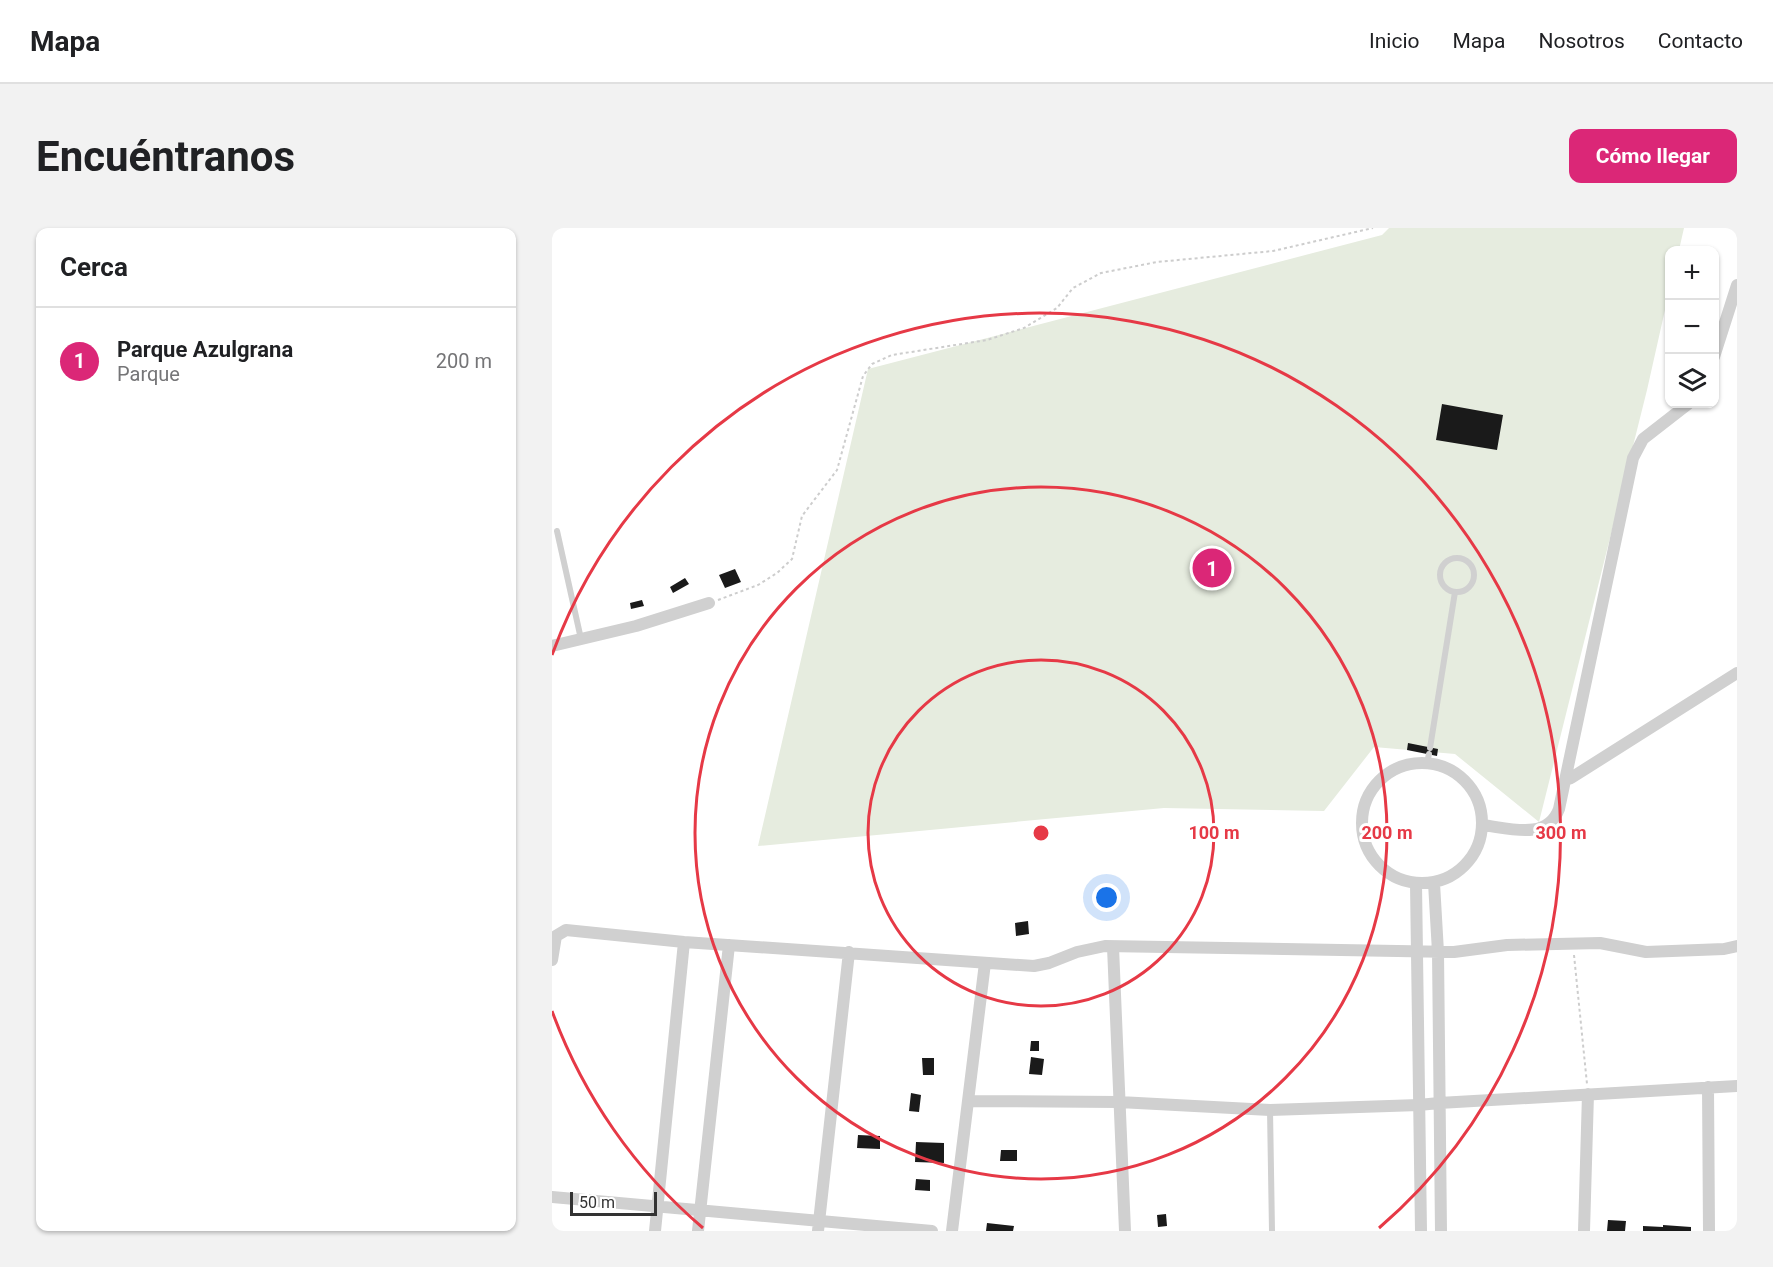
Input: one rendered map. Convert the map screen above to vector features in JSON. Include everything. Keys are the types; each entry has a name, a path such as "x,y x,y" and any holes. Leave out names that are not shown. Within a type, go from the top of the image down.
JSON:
{"street":[{"path":"1715,354 1737,285"},
{"path":"1482,825 1531,830 1544,828 1555,819 1633,458 1643,439 1683,408"},
{"path":"552,646 636,626 709,603"},
{"path":"1565,780 1737,673"},
{"path":"1429,755 1437,765 1456,773 1470,787 1480,805 1482,825 1479,844 1468,862 1453,875 1434,882 1416,884 1398,879 1382,869 1370,855 1362,837 1361,818 1366,800 1376,784 1390,771 1429,755"},
{"path":"1434,882 1438,951 1441,1231"},
{"path":"1416,884 1421,1231"},
{"path":"552,960 556,936 566,930 684,942 1034,966 1077,952 1105,946 1454,952 1507,945 1599,943 1646,952 1724,949 1737,946"},
{"path":"655,1231 684,942"},
{"path":"698,1231 729,945"},
{"path":"1113,947 1125,1231"},
{"path":"818,1225 849,952"},
{"path":"952,1231 985,963"},
{"path":"968,1101 1119,1102 1270,1110 1419,1106 1737,1086"},
{"path":"1708,1088 1709,1231"},
{"path":"1584,1231 1588,1094"},
{"path":"552,1197 657,1206 818,1225 932,1231"}],"lane":[{"path":"557,531 581,639"},
{"path":"1460,558 1473,567 1474,578 1473,583 1465,590 1455,592 1442,582 1441,572 1442,567 1450,560 1460,558"},
{"path":"1429,755 1455,592"},
{"path":"1270,1110 1272,1231"}],"path":[{"path":"709,603 758,585 777,573 792,559 802,516 837,470 863,376 872,364 892,355 987,340 1024,328 1057,308 1073,288 1101,273 1157,262 1273,251 1373,228"},
{"path":"1573,944 1588,1094"}],"shaded area":[{"path":"1389,228 1684,228 1680,246 1665,246 1665,310 1539,822 1455,754 1374,747 1324,811 1164,808 758,846 868,369 1382,235"}],"building":[{"path":"1442,404 1503,415 1497,450 1436,440"},
{"path":"735,569 741,582 725,588 719,575"},
{"path":"685,578 689,584 673,593 670,587"},
{"path":"642,600 644,606 631,609 630,603"},
{"path":"1408,743 1438,749 1437,756 1407,750"},
{"path":"1028,921 1029,934 1016,936 1015,923"},
{"path":"1031,1041 1039,1041 1039,1051 1030,1051"},
{"path":"1031,1057 1044,1059 1042,1075 1029,1074"},
{"path":"922,1058 934,1058 934,1075 923,1075"},
{"path":"911,1093 921,1095 919,1112 909,1111"},
{"path":"858,1135 880,1136 880,1149 857,1148"},
{"path":"916,1142 944,1143 944,1163 915,1162"},
{"path":"1001,1150 1017,1150 1017,1161 1000,1161"},
{"path":"916,1179 930,1180 930,1191 915,1190"},
{"path":"1166,1214 1167,1226 1158,1227 1157,1215"},
{"path":"1608,1220 1626,1221 1625,1231 1607,1231"},
{"path":"987,1223 1014,1226 1013,1231 986,1231"},
{"path":"1663,1225 1691,1227 1691,1231 1643,1231 1643,1226 1663,1227"}],"place":[{"name":"Parque Azulgrana","path":"1212,568"}]}
